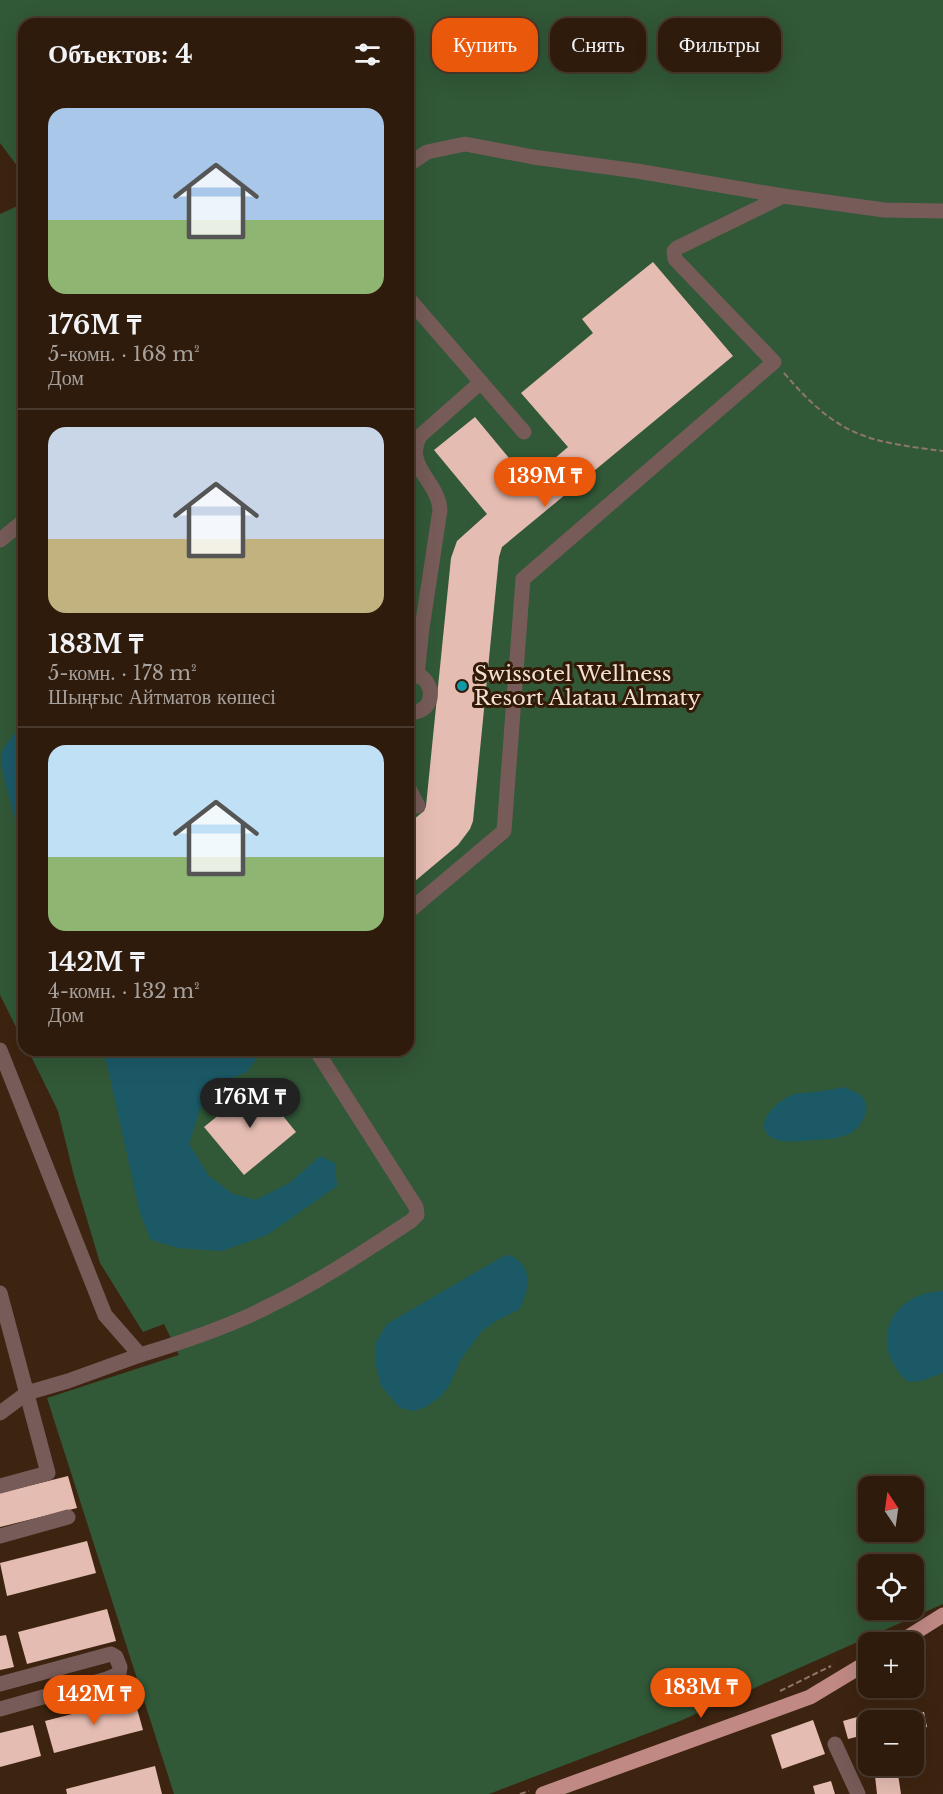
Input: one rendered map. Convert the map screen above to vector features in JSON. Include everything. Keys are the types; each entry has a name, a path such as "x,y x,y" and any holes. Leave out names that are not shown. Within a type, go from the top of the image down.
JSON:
{"main road":[{"path":"916,1632 943,1615"},
{"path":"543,1794 810,1697 858,1668"}],"street":[{"path":"414,161 427,152 465,144 533,157 637,171 783,196 884,210 943,211"},
{"path":"414,907 504,831 522,586 526,575 774,362 675,259 674,251 783,196"},
{"path":"414,305 524,432"},
{"path":"414,670 420,656 422,628 440,510 435,493 415,456 415,446 420,436 481,382"},
{"path":"0,540 18,526"},
{"path":"414,648 420,656"},
{"path":"414,676 427,681 431,698 424,708 414,712"},
{"path":"414,798 418,806"},
{"path":"0,1050 105,1315 140,1355"},
{"path":"0,1413 27,1393 166,1347 267,1308 318,1281 417,1215 416,1207 320,1056"},
{"path":"0,1486 48,1473 1,1302"},
{"path":"0,1536 68,1517"},
{"path":"0,1684 111,1654 117,1657 120,1667 119,1674 107,1679 0,1709"},
{"path":"835,1744 858,1794"}],"path":[{"path":"774,362 803,395 839,425 861,436 891,444 943,451"}],"green space":[{"path":"0,0 943,0 943,1604 924,1612 924,1554 858,1554 858,1620 907,1620 880,1632 858,1632 858,1642 680,1721 489,1794 174,1794 47,1398 179,1355 164,1324 143,1332 100,1263 74,1176 58,1111 31,1056 414,1056 414,18 18,18 18,167 0,143"},
{"path":"18,206 18,1031 0,995 0,214"}],"water":[{"path":"18,731 18,827 1,763 1,755"},
{"path":"104,1056 259,1056 247,1072 216,1084 200,1109 189,1144 209,1176 233,1194 256,1200 291,1182 320,1156 335,1163 337,1186 267,1235 222,1251 178,1248 151,1240 140,1213"},
{"path":"843,1087 861,1096 866,1108 862,1122 851,1133 833,1139 787,1141 776,1139 765,1130 764,1123 768,1115 786,1098 797,1094"},
{"path":"509,1255 517,1259 526,1271 526,1294 520,1309 482,1331 461,1359 449,1386 440,1397 424,1408 413,1411 400,1408 381,1386 375,1362 375,1344 387,1324 500,1258"},
{"path":"943,1291 943,1373 921,1381 908,1382 896,1368 889,1352 887,1337 890,1323 897,1311 909,1301 924,1294"}],"building":[{"name":"Swissotel Wellness Resort Alatau Almaty","path":"653,262 733,356 502,547 499,557 473,821 458,845 414,882 414,819 424,811 426,806 451,558 457,541 487,514 434,450 475,417 528,481 568,447 521,393 593,333 582,319"},
{"path":"257,1084 296,1132 244,1175 204,1127"},
{"path":"68,1476 77,1508 0,1527 0,1493"},
{"path":"87,1541 96,1573 7,1596 0,1563"},
{"path":"107,1609 116,1641 27,1664 18,1632"},
{"path":"6,1635 14,1667 0,1670 0,1636"},
{"path":"134,1698 143,1730 54,1753 45,1721"},
{"path":"924,1712 927,1727 924,1728"},
{"path":"858,1717 858,1736 848,1739 843,1721"},
{"path":"813,1720 825,1754 782,1769 771,1735"},
{"path":"33,1725 41,1756 0,1767 0,1733"},
{"path":"155,1766 162,1794 67,1794 66,1789"},
{"path":"875,1776 898,1776 901,1794 877,1794"},
{"path":"831,1781 835,1794 815,1794 813,1786"}],"place":[{"name":"Swissotel Wellness Resort Alatau Almaty","path":"462,686"}]}
